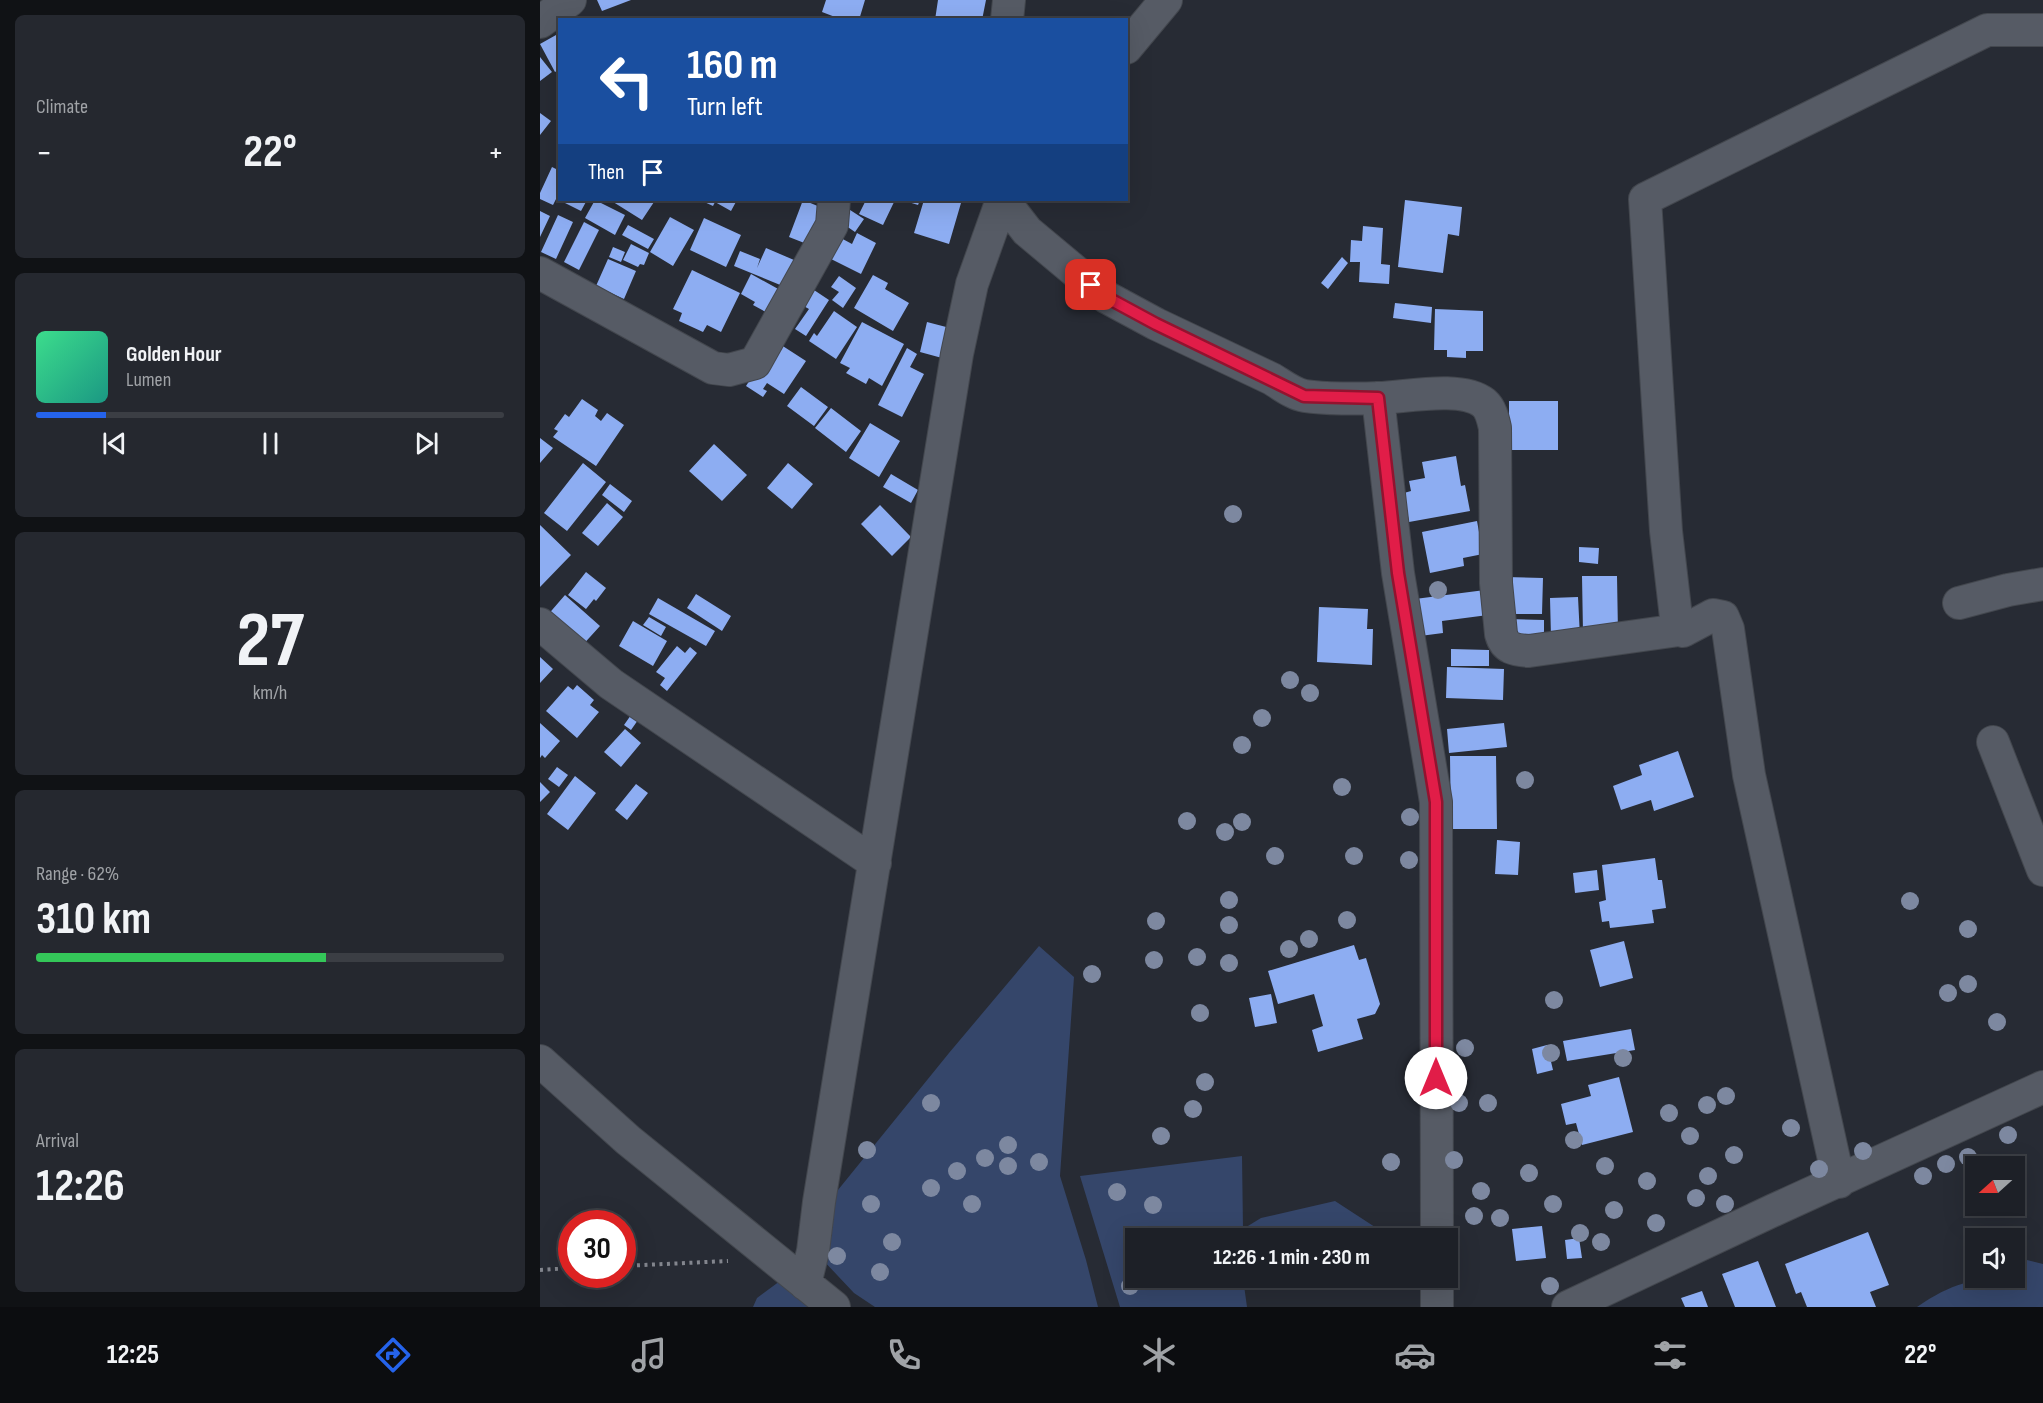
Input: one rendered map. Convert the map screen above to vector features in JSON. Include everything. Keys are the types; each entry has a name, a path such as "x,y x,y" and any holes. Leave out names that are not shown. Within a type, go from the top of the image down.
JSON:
{"street":[{"path":"540,22 570,0"},
{"path":"1007,18 1010,0"},
{"path":"1128,46 1166,0"},
{"path":"1679,630 1666,531 1645,199 1987,30 2043,30"},
{"path":"540,273 713,368 729,370 756,363 832,225 834,201"},
{"path":"805,1284 813,1251 819,1202 957,354 972,284 1003,201"},
{"path":"1004,201 1027,231 1106,297 1304,396 1378,398 1449,393 1485,404 1491,412 1495,428 1496,583 1501,634 1509,647 1528,651 1683,631 1713,615 1723,617 1728,629 1749,775 1839,1182"},
{"path":"1378,398 1398,573 1436,802 1437,1228"},
{"path":"1959,603 2008,590 2043,585"},
{"path":"540,624 611,684 875,862"},
{"path":"1993,742 2043,870"},
{"path":"540,1061 628,1140 834,1307"},
{"path":"1568,1307 2043,1087"},
{"path":"1437,1288 1437,1307"}],"path":[{"path":"636,1265 774,1259"},
{"path":"540,1270 558,1269"}],"shaded area":[{"path":"1039,946 1074,977 1060,1176 1098,1307 875,1307 854,1293 821,1258 825,1206"},
{"path":"1242,1156 1243,1228 1125,1228 1125,1288 1244,1288 1247,1307 1120,1307 1080,1176"},
{"path":"1335,1201 1376,1228 1245,1228 1261,1218"},
{"path":"2025,1260 2043,1264 2043,1307 1917,1307 1941,1292 1965,1284 1965,1288 2025,1288"},
{"path":"780,1281 830,1307 753,1307 757,1298"}],"building":[{"path":"597,0 631,0 602,11"},
{"path":"826,0 865,0 860,18 838,18 822,12"},
{"path":"938,0 986,0 982,18 935,18"},
{"path":"556,35 558,70 555,72 540,44"},
{"path":"540,57 552,72 540,81"},
{"path":"540,113 551,121 540,135"},
{"path":"552,167 558,170 558,195 553,205 540,199 540,193"},
{"path":"1405,200 1462,207 1459,236 1448,234 1443,273 1398,267"},
{"path":"561,201 586,201 581,211"},
{"path":"594,201 625,215 615,235 585,218"},
{"path":"612,201 654,202 642,220"},
{"path":"702,201 736,201 731,211 715,202 713,206"},
{"path":"803,201 825,209 812,246 789,237"},
{"path":"866,201 895,201 883,225 859,214"},
{"path":"905,201 920,201 918,205"},
{"path":"924,201 961,203 949,244 914,233"},
{"path":"847,208 864,219 855,232 839,221"},
{"path":"540,211 550,216 540,237"},
{"path":"558,215 573,222 556,259 541,252"},
{"path":"670,217 694,230 673,266 650,252"},
{"path":"704,218 741,235 726,267 690,250"},
{"path":"584,222 599,230 579,270 564,262"},
{"path":"628,225 654,239 648,249 622,235"},
{"path":"1363,226 1383,228 1381,264 1390,265 1389,284 1359,282 1360,262 1350,262 1351,240 1362,241"},
{"path":"857,233 876,243 861,274 829,258 839,237 852,244"},
{"path":"631,244 649,253 644,265 640,264 638,267 623,260"},
{"path":"613,247 625,252 621,262 609,257"},
{"path":"766,248 801,263 790,289 734,266 740,251 760,259 757,268"},
{"path":"1342,257 1348,263 1328,289 1321,283"},
{"path":"608,259 636,271 624,299 596,286"},
{"path":"692,270 740,293 721,332 707,325 703,332 679,321 682,313 673,309"},
{"path":"751,274 789,295 773,316 753,305 755,302 741,294"},
{"path":"873,275 888,283 885,289 909,303 893,331 854,308"},
{"path":"839,276 856,288 843,308 832,300 839,292 831,287"},
{"path":"811,288 829,300 806,336 795,329 809,309 800,304"},
{"path":"1395,303 1432,307 1431,323 1393,318"},
{"path":"1435,309 1483,311 1483,351 1466,351 1466,358 1447,357 1447,350 1434,350"},
{"path":"834,311 857,327 836,359 809,341 814,333 817,336"},
{"path":"862,322 904,344 882,386 869,378 866,384 846,373 850,368 840,363"},
{"path":"927,322 950,328 942,358 920,352"},
{"path":"775,341 806,361 784,394 767,383 763,389 767,391 763,397 746,386"},
{"path":"907,348 917,354 910,367 924,374 902,417 878,405"},
{"path":"801,387 828,407 814,426 787,406"},
{"path":"582,399 598,410 595,416 601,421 607,413 624,425 596,466 553,437 558,431 554,429 565,414 569,417"},
{"path":"1509,401 1558,401 1558,450 1509,450"},
{"path":"831,408 861,431 846,452 815,428"},
{"path":"870,423 900,441 879,477 849,458"},
{"path":"540,438 553,448 540,463"},
{"path":"714,444 747,475 722,501 689,471"},
{"path":"1456,456 1461,486 1465,485 1470,511 1409,522 1404,493 1411,491 1409,481 1425,478 1422,462"},
{"path":"583,463 606,482 567,531 544,513"},
{"path":"788,463 813,484 792,509 767,488"},
{"path":"891,474 918,490 911,503 883,487"},
{"path":"610,484 632,501 624,512 602,495"},
{"path":"607,503 623,517 598,546 582,533"},
{"path":"880,505 911,537 892,556 861,524"},
{"path":"1477,521 1483,554 1463,558 1464,566 1430,573 1422,532"},
{"path":"540,525 571,555 540,587"},
{"path":"1579,547 1599,548 1598,564 1579,562"},
{"path":"586,572 606,588 586,609 568,595"},
{"path":"1582,576 1617,576 1618,633 1583,633"},
{"path":"1505,577 1543,578 1542,614 1505,614"},
{"path":"1485,590 1488,615 1442,621 1443,633 1420,636 1415,599"},
{"path":"696,594 731,616 722,631 687,608"},
{"path":"565,595 600,626 580,648 546,617"},
{"path":"1578,597 1580,637 1551,637 1550,598"},
{"path":"658,598 715,631 706,646 649,614"},
{"path":"1319,607 1368,609 1367,629 1373,629 1372,665 1317,662"},
{"path":"649,617 666,627 661,636 643,625"},
{"path":"1507,619 1544,620 1544,638 1507,637"},
{"path":"633,621 667,641 653,666 619,646"},
{"path":"677,646 685,653 690,647 697,653 667,691 660,685 665,678 656,672"},
{"path":"1451,649 1489,650 1489,666 1451,666"},
{"path":"540,657 553,669 540,683"},
{"path":"1447,667 1504,669 1503,700 1446,698"},
{"path":"577,685 594,700 590,705 599,712 577,738 546,711 568,686 573,690"},
{"path":"631,715 638,720 631,730 624,725"},
{"path":"540,723 560,741 545,758 542,755 540,758"},
{"path":"1504,723 1507,747 1449,753 1447,729"},
{"path":"625,729 641,743 621,767 604,752"},
{"path":"1678,751 1694,797 1654,811 1651,800 1621,810 1613,786 1642,775 1639,765"},
{"path":"1450,756 1496,756 1497,829 1451,829"},
{"path":"557,767 568,775 559,787 548,779"},
{"path":"575,776 596,793 568,830 547,814"},
{"path":"540,782 550,792 540,802"},
{"path":"636,784 648,793 627,820 615,810"},
{"path":"1497,840 1520,842 1518,875 1495,874"},
{"path":"1655,858 1658,880 1662,880 1666,908 1652,910 1654,923 1610,928 1609,921 1602,922 1599,902 1606,900 1602,865"},
{"path":"1597,870 1599,890 1575,893 1573,873"},
{"path":"1624,941 1633,978 1600,987 1590,950"},
{"path":"1354,945 1359,960 1366,958 1380,1004 1375,1014 1357,1019 1363,1039 1318,1052 1312,1030 1323,1026 1314,994 1278,1004 1268,971"},
{"path":"1271,994 1277,1023 1255,1027 1249,998"},
{"path":"1631,1029 1635,1050 1567,1061 1563,1041"},
{"path":"1547,1045 1553,1070 1537,1074 1532,1049"},
{"path":"1619,1077 1633,1132 1582,1145 1576,1123 1566,1125 1561,1104 1591,1096 1588,1085"},
{"path":"1542,1226 1546,1258 1516,1261 1512,1229"},
{"path":"1868,1232 1889,1285 1870,1292 1876,1307 1807,1307 1801,1292 1796,1294 1785,1264"},
{"path":"1579,1238 1582,1258 1567,1259 1565,1240"},
{"path":"1758,1261 1776,1307 1735,1307 1722,1274"},
{"path":"1702,1291 1708,1307 1685,1307 1681,1298"}],"route":[{"path":"1091,285 1106,297 1156,324 1304,396 1378,398 1398,573 1436,802 1436,1078"}]}
